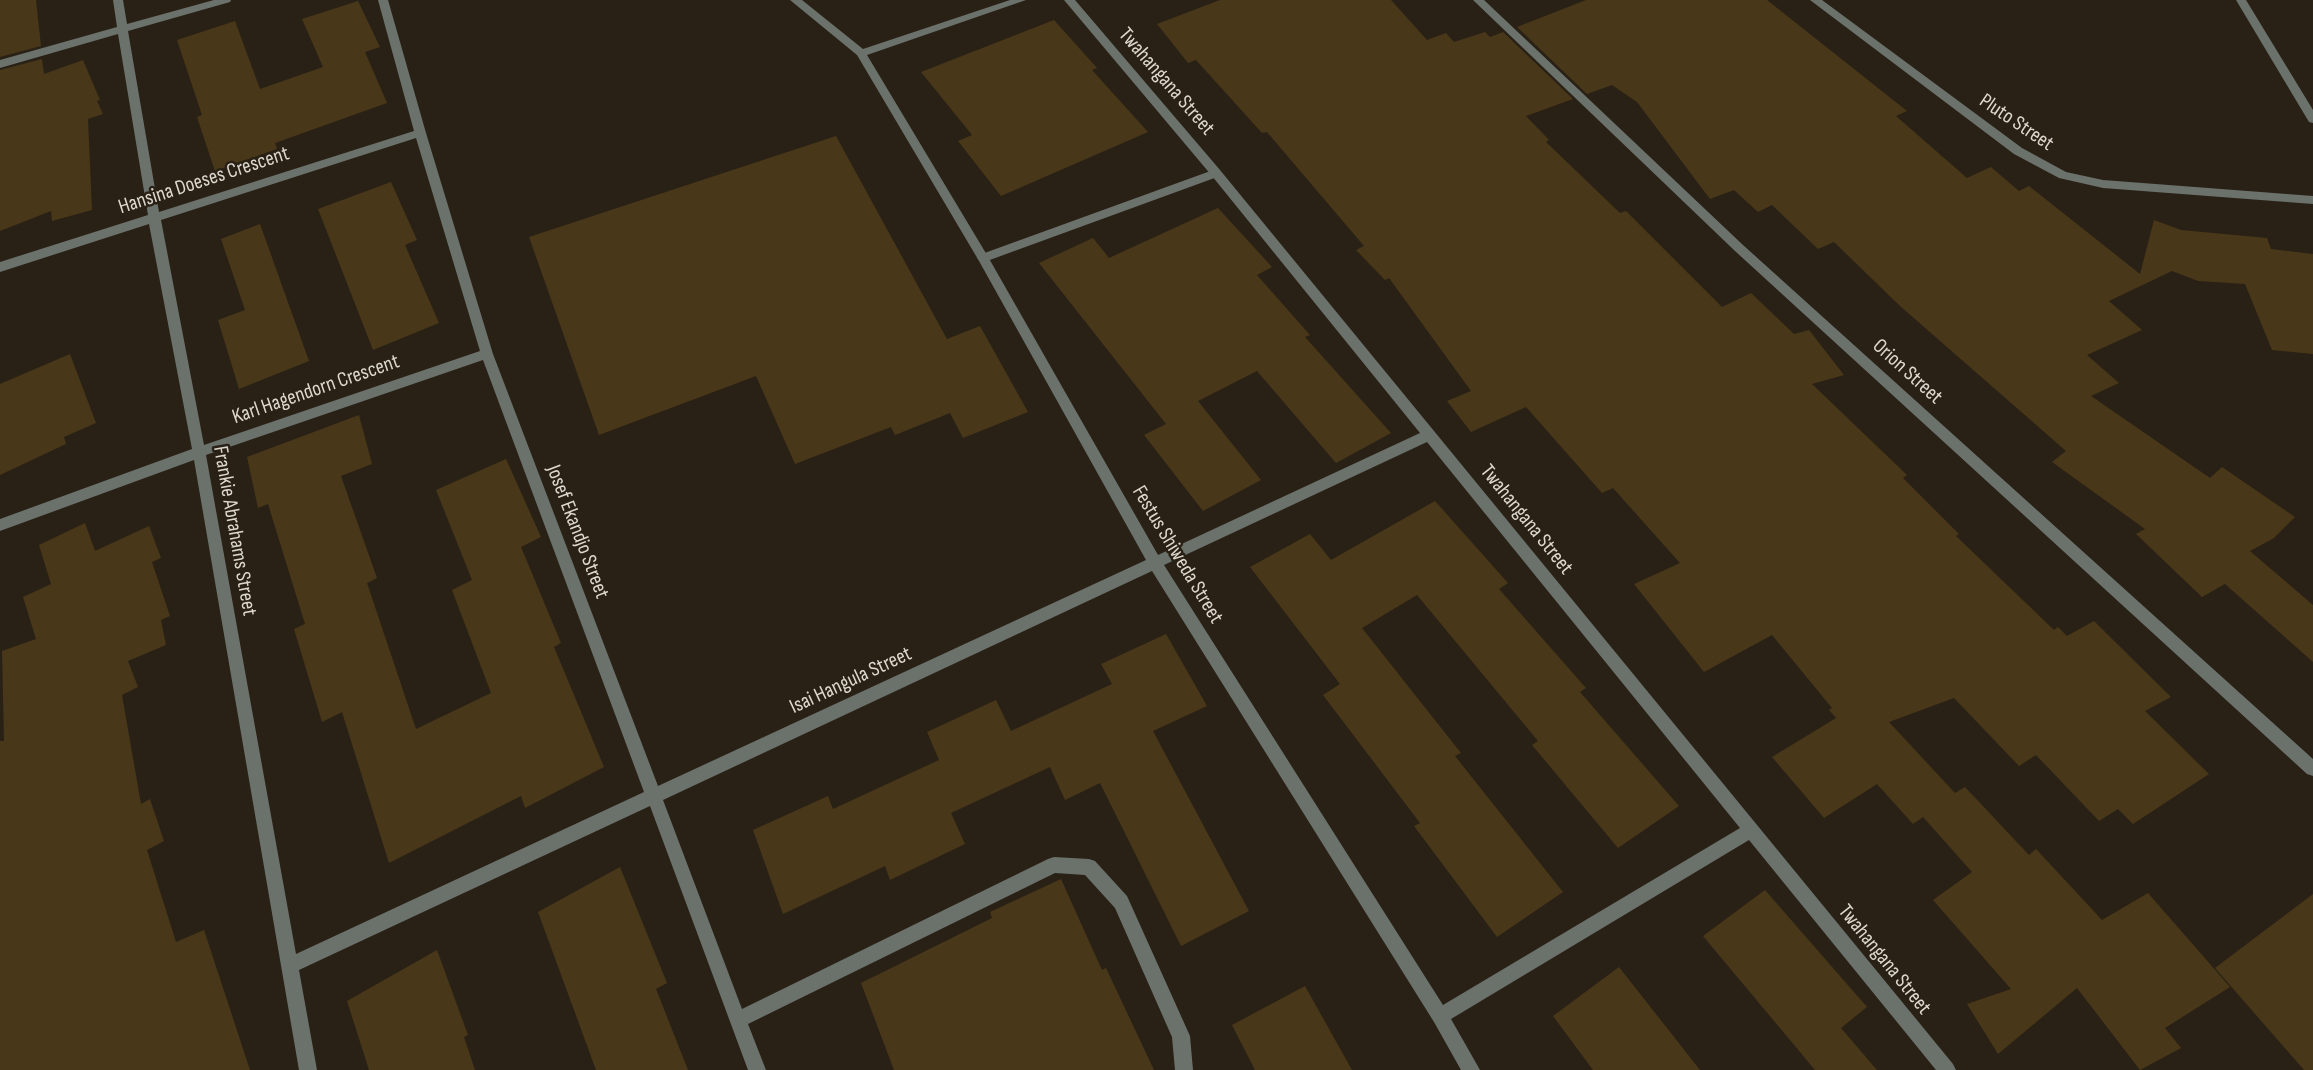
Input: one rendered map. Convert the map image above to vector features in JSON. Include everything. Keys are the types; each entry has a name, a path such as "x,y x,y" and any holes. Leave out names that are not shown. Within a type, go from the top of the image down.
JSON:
{"street":[{"name":"Frankie Abrahams Street","path":"118,0 154,218 199,452 308,1070"},
{"path":"0,64 226,0"},
{"name":"Josef Ekandjo Street","path":"383,0 487,354 757,1070"},
{"path":"795,0 861,53 1021,0"},
{"name":"Twahangana Street","path":"1069,0 1216,173 1947,1070"},
{"name":"Orion Street","path":"1478,0 1739,248 2313,769"},
{"name":"Pluto Street","path":"1815,0 2018,151 2063,175 2103,184 2313,200"},
{"path":"2241,0 2313,119"},
{"name":"Festus Shiweda Street","path":"861,53 983,258 1155,563 1440,1016 1471,1070"},
{"name":"Hansina Doeses Crescent","path":"0,267 420,133"},
{"path":"983,258 1216,173"},
{"name":"Karl Hagendorn Crescent","path":"0,525 199,452 487,354"},
{"name":"Isai Hangula Street","path":"291,965 1429,435"},
{"path":"1440,1016 1751,830"},
{"path":"738,1020 1054,865 1089,867 1121,902 1181,1036 1184,1070"}],"building":[{"path":"0,0 36,0 41,46 0,57"},
{"path":"1220,0 1391,0 1427,40 1446,33 1454,42 1485,32 1490,37 1503,32 1573,99 1526,116 1549,140 1546,142 1620,213 1626,211 1722,307 1751,293 1794,334 1809,330 1844,375 1812,384 1907,475 1903,478 1959,534 1956,536 2054,630 2058,627 2067,636 2094,621 2171,697 2145,711 2209,774 2133,824 2118,809 2099,821 2036,755 2019,766 1954,698 1889,722 1955,793 1965,787 2029,855 2036,849 2102,920 2148,893 2230,987 2165,1028 2181,1048 2140,1070 2077,988 1998,1054 1967,1004 2011,989 1933,900 1972,872 1923,817 1913,824 1877,784 1824,818 1772,757 1836,718 1829,710 1832,708 1772,635 1704,672 1634,584 1680,563 1613,488 1602,493 1526,407 1471,432 1447,401 1471,391 1389,278 1385,280 1356,250 1364,246 1267,132 1262,133 1196,60 1188,63 1157,24"},
{"path":"1586,0 1767,0 1907,111 1896,116 1967,178 1991,167 2019,191 2029,186 2140,274 2154,220 2181,230 2267,238 2271,249 2313,254 2313,354 2272,350 2245,284 2198,281 2172,271 2109,301 2142,330 2087,355 2119,383 2091,396 2210,478 2222,467 2295,517 2274,538 2250,551 2313,605 2313,662 2225,584 2202,597 2136,534 2145,529 2052,462 2066,451 1900,306 1834,242 1818,249 1772,205 1758,212 1734,190 1710,199 1637,102 1612,85 1587,94 1517,27"},
{"path":"358,1 380,47 365,52 387,103 275,143 277,149 215,171 197,117 202,115 177,40 235,21 260,89 323,67 302,19"},
{"path":"1054,20 1097,68 1092,70 1148,132 1001,196 958,141 972,135 921,72"},
{"path":"42,59 44,74 83,60 100,100 97,101 103,114 88,119 92,210 52,221 51,211 0,231 0,70"},
{"path":"836,136 947,339 980,326 1028,412 963,438 950,413 895,435 891,427 795,464 756,376 599,435 529,237"},
{"path":"391,182 417,240 405,245 439,323 373,350 318,209"},
{"path":"1218,208 1272,267 1257,275 1310,335 1305,337 1391,433 1336,463 1257,371 1198,401 1261,480 1203,511 1144,435 1166,424 1039,263 1093,238 1109,258"},
{"path":"260,224 309,361 239,389 218,320 245,310 221,239"},
{"path":"70,354 96,423 64,437 66,444 0,475 0,384"},
{"path":"359,415 372,464 341,476 377,578 367,583 416,729 491,693 452,590 472,580 436,490 506,459 541,537 521,547 561,643 554,647 604,767 525,808 521,796 389,863 342,712 322,722 294,629 305,624 268,504 258,508 247,457"},
{"path":"1435,501 1508,583 1499,589 1586,688 1580,692 1679,806 1618,848 1532,745 1538,741 1417,595 1362,628 1461,753 1455,756 1563,892 1497,937 1414,826 1420,823 1323,695 1340,684 1250,567 1310,534 1331,560"},
{"path":"85,523 95,551 149,526 161,558 152,562 170,616 161,620 166,645 128,661 138,687 122,695 141,804 150,799 164,841 147,850 176,942 204,930 250,1070 0,1070 0,741 4,741 2,651 36,639 23,597 51,584 39,545"},
{"path":"1166,634 1207,706 1153,731 1249,911 1181,946 1100,783 1065,800 1050,767 951,813 965,844 890,880 885,866 783,914 753,830 828,796 833,809 939,760 927,732 996,700 1011,731 1112,684 1101,664"},
{"path":"620,867 667,983 656,989 688,1070 596,1070 538,912"},
{"path":"1061,879 1102,970 1106,968 1154,1070 894,1070 861,983 992,918 990,912"},
{"path":"1765,890 1867,1007 1841,1028 1877,1070 1815,1070 1703,936"},
{"path":"2313,894 2313,1070 2304,1070 2215,968"},
{"path":"437,950 468,1035 464,1037 475,1070 369,1070 347,1001"},
{"path":"1619,967 1700,1070 1593,1070 1553,1016"},
{"path":"1305,986 1352,1070 1255,1070 1232,1025"}]}
